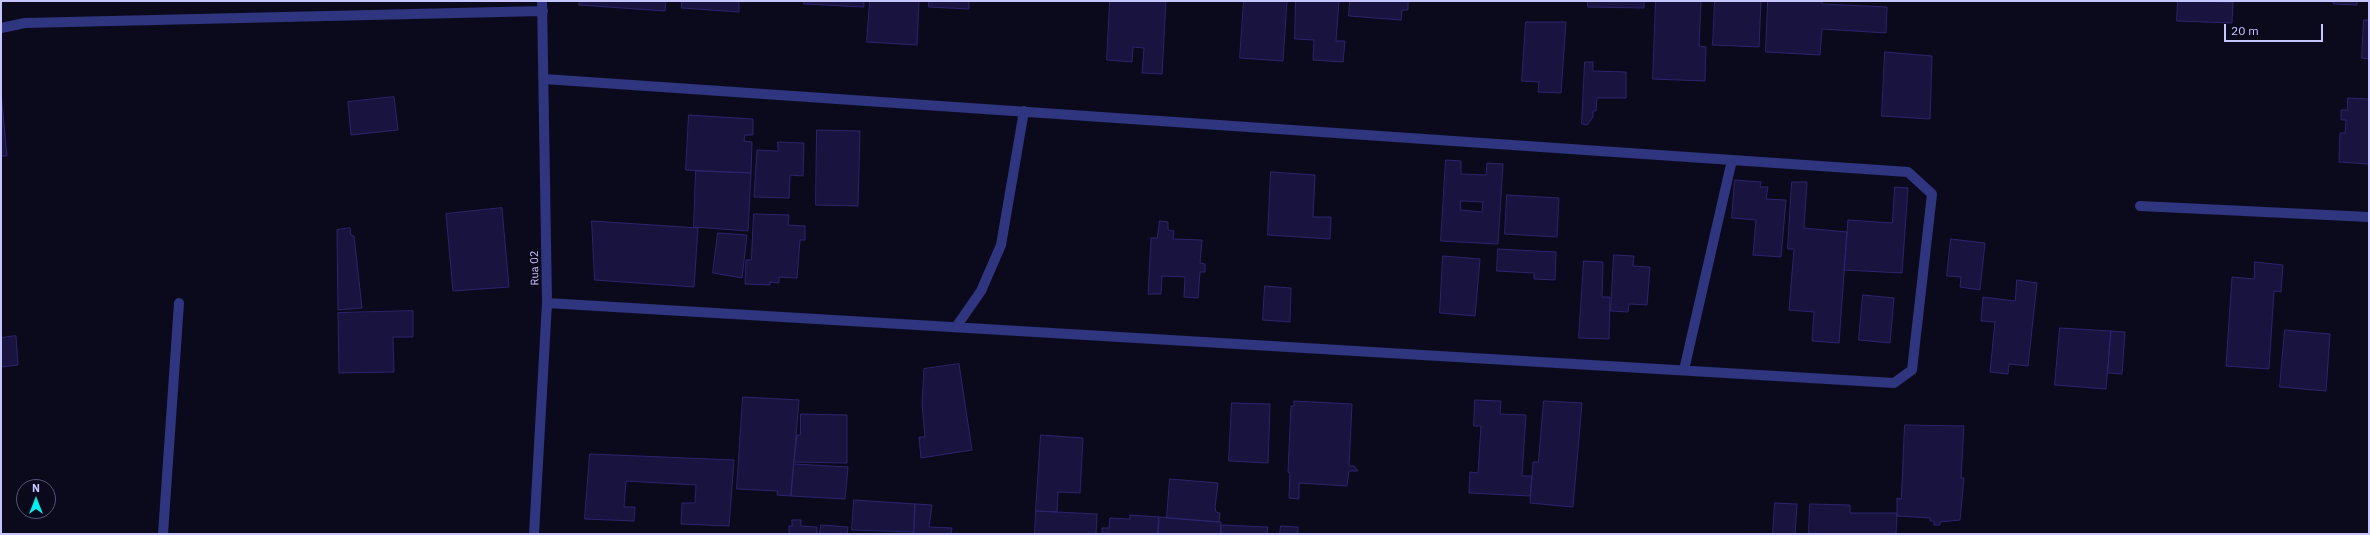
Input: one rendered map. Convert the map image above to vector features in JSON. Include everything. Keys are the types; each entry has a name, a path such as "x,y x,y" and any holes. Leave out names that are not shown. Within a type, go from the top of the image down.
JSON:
{"street":[{"path":"1,28 25,23 542,6"},
{"name":"Rua 02","path":"534,534 547,303 542,6"},
{"path":"544,79 1908,172 1932,194 1912,370 1894,382 547,303"},
{"path":"956,327 981,291 1001,245 1024,112"},
{"path":"1684,370 1732,160"},
{"path":"2140,206 2369,217"},
{"path":"163,534 179,303"}],"building":[{"path":"580,1 666,1 665,11 579,5"},
{"path":"682,1 739,1 739,12 682,8"},
{"path":"804,1 864,1 864,7 804,4"},
{"path":"870,1 919,1 917,45 867,42"},
{"path":"929,1 969,1 969,9 929,7"},
{"path":"1110,1 1166,1 1162,74 1142,73 1144,48 1133,47 1132,62 1107,60"},
{"path":"1244,1 1287,1 1283,61 1240,58"},
{"path":"1296,1 1339,1 1336,41 1345,41 1343,62 1313,60 1314,40 1295,39"},
{"path":"1350,1 1408,1 1408,10 1402,10 1401,20 1349,16"},
{"path":"1588,1 1644,1 1644,8 1588,7"},
{"path":"1656,1 1701,1 1699,46 1706,47 1705,81 1653,79"},
{"path":"1715,1 1761,1 1759,47 1713,45"},
{"path":"1768,1 1822,1 1822,4 1887,7 1886,33 1822,29 1820,55 1766,52"},
{"path":"2178,1 2233,2 2232,23 2177,21"},
{"path":"2333,1 2357,1 2357,5 2334,4"},
{"path":"2364,20 2369,20 2369,59 2362,58"},
{"path":"1526,22 1566,22 1561,93 1538,92 1539,82 1522,81"},
{"path":"1885,52 1932,56 1930,119 1882,116"},
{"path":"1585,62 1593,62 1593,71 1626,72 1626,98 1597,98 1596,111 1593,111 1593,117 1587,125 1582,124"},
{"path":"1,93 7,156 1,156"},
{"path":"394,97 398,130 351,135 348,102"},
{"path":"2348,98 2369,99 2369,164 2339,162 2340,133 2345,133 2346,120 2341,120 2341,110 2347,110"},
{"path":"689,115 753,119 753,135 745,135 744,141 752,142 751,173 686,170"},
{"path":"817,130 860,131 858,206 816,205"},
{"path":"778,142 804,143 803,176 790,175 789,198 754,197 757,150 778,151"},
{"path":"1446,160 1461,161 1461,174 1486,175 1487,163 1503,164 1498,244 1441,241","holes":["1461,201 1483,202 1482,212 1461,210"]},
{"path":"696,171 751,173 748,231 694,227"},
{"path":"1271,172 1315,175 1313,217 1331,217 1330,239 1268,235"},
{"path":"1735,180 1761,182 1760,187 1768,187 1766,199 1786,200 1781,257 1753,255 1756,220 1732,218"},
{"path":"1792,182 1807,182 1804,228 1847,232 1839,343 1812,341 1814,312 1789,310 1794,249 1788,249"},
{"path":"1895,187 1908,188 1902,273 1844,270 1848,220 1892,223"},
{"path":"1507,195 1559,198 1557,237 1505,234"},
{"path":"502,208 509,287 453,291 446,214"},
{"path":"754,214 789,215 788,225 805,226 805,240 800,240 797,278 779,277 779,283 770,282 770,285 745,284 746,260 751,260"},
{"path":"592,221 698,228 694,287 595,280"},
{"path":"1160,221 1168,222 1168,230 1174,231 1173,239 1202,240 1200,263 1205,264 1205,272 1200,272 1198,298 1184,297 1185,277 1162,276 1161,294 1148,294 1151,238 1157,238"},
{"path":"350,228 351,235 354,236 362,308 338,310 337,230"},
{"path":"718,233 747,235 742,278 713,273"},
{"path":"1951,239 1985,243 1980,290 1960,287 1961,277 1947,276"},
{"path":"1498,249 1556,252 1555,280 1534,279 1534,273 1497,271"},
{"path":"1614,255 1634,256 1633,266 1650,267 1647,305 1629,304 1628,312 1611,311"},
{"path":"1443,256 1480,259 1475,316 1440,313"},
{"path":"1584,261 1603,262 1602,297 1610,297 1609,339 1579,338"},
{"path":"2255,262 2283,265 2281,292 2274,291 2269,369 2226,366 2232,277 2254,279"},
{"path":"2017,280 2037,283 2028,366 2009,364 2008,374 1990,372 1995,322 1981,321 1983,297 2015,301"},
{"path":"1265,286 1291,288 1290,322 1263,320"},
{"path":"1863,295 1894,298 1890,343 1859,340"},
{"path":"413,311 413,337 393,337 394,372 339,373 338,313"},
{"path":"2060,328 2111,331 2106,389 2055,385"},
{"path":"2285,330 2330,334 2326,391 2280,387"},
{"path":"2111,331 2125,332 2122,374 2108,373"},
{"path":"16,336 18,365 1,367 1,338"},
{"path":"959,364 972,450 921,458 919,437 925,437 922,404 924,369"},
{"path":"743,397 799,400 791,496 777,495 778,491 737,489"},
{"path":"1475,400 1501,401 1500,414 1526,415 1522,476 1532,476 1530,496 1469,493 1470,472 1478,473 1481,426 1474,426"},
{"path":"1294,401 1352,404 1349,466 1354,466 1358,471 1349,471 1347,486 1299,483 1299,499 1289,498 1290,473 1288,472 1291,406 1294,406"},
{"path":"1544,401 1582,403 1573,507 1530,503 1533,462 1538,462"},
{"path":"1232,403 1270,404 1268,463 1229,461"},
{"path":"801,414 847,415 847,463 794,462 797,435 800,435"},
{"path":"1905,425 1964,426 1961,478 1964,478 1960,520 1940,522 1940,525 1934,525 1934,521 1930,521 1930,518 1897,516 1897,498 1901,499"},
{"path":"1041,435 1083,438 1080,493 1058,492 1057,512 1036,511"},
{"path":"590,454 734,460 729,526 681,524 682,503 695,503 696,485 626,481 624,507 635,507 634,521 585,519"},
{"path":"794,464 848,467 845,499 791,496"},
{"path":"1170,479 1218,483 1215,507 1216,512 1220,513 1219,522 1167,518"},
{"path":"854,500 915,504 914,532 852,530"},
{"path":"1775,503 1797,504 1795,534 1773,534"},
{"path":"915,504 932,505 929,527 952,528 951,534 914,534"},
{"path":"1810,504 1850,505 1850,513 1897,513 1896,534 1809,534"},
{"path":"1036,511 1097,514 1096,534 1035,534"},
{"path":"1130,515 1159,517 1158,534 1102,534 1102,528 1109,528 1110,518 1130,519"},
{"path":"1159,517 1221,522 1221,534 1158,534"},
{"path":"792,520 801,520 801,526 817,527 817,534 789,534 789,526 792,526"},
{"path":"821,525 848,527 847,534 820,534"},
{"path":"1221,525 1268,527 1267,534 1221,534"},
{"path":"1281,526 1298,527 1298,534 1280,534"}]}
